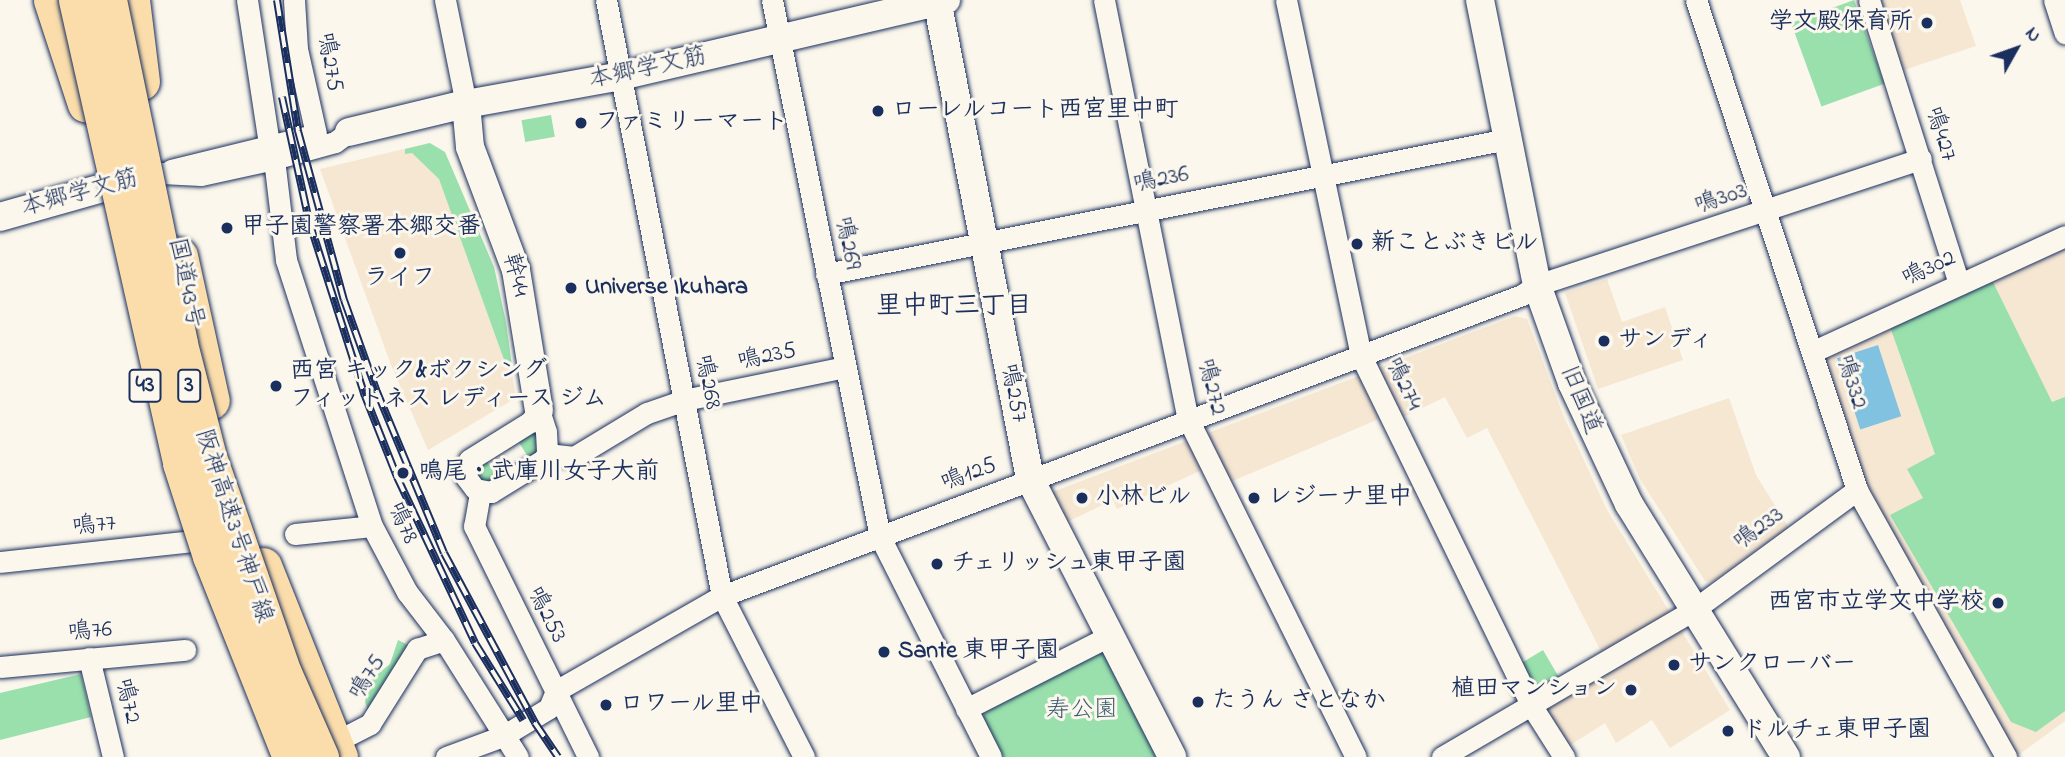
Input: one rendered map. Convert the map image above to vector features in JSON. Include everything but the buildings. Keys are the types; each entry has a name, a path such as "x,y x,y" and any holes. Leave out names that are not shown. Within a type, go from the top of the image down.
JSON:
{"highway":[{"path":"52,0 88,108"},
{"name":"43","path":"69,0 101,185 148,398 194,541 277,757"},
{"name":"阪神高速3号神戸線","path":"77,0 181,463 211,556 291,757"},
{"name":"阪神高速3号神戸線","path":"108,0 178,344 208,457 250,585 331,752"},
{"name":"国道43号","path":"122,0 229,473 331,752"},
{"path":"131,0 141,81"}],"street":[{"name":"鳴78","path":"247,0 272,152 286,260 372,526 407,592 444,640 517,757"},
{"name":"鳴275","path":"294,0 297,49 316,134"},
{"path":"445,0 466,104"},
{"name":"鳴268","path":"606,0 722,596 804,757"},
{"name":"鳴269","path":"772,0 883,545 991,757"},
{"name":"鳴272","path":"1104,0 1188,419 1356,757"},
{"name":"鳴274","path":"1286,0 1361,356 1531,705 1564,757"},
{"name":"旧国道","path":"1480,0 1536,285 1602,454 1692,611 1786,757"},
{"name":"鳴332","path":"1696,0 1814,351 1857,490 2006,757"},
{"name":"鳴427","path":"1869,0 1959,284"},
{"path":"2054,0 2065,33"},
{"name":"本郷学文筋","path":"0,217 101,185 161,173 201,174 272,152 316,134 349,132 466,104 621,76 940,1"},
{"name":"鳴257","path":"940,1 1030,480 1172,757"},
{"name":"幹44","path":"466,104 470,147 516,270 539,410"},
{"name":"本郷学文筋","path":"272,152 335,142 349,132"},
{"name":"鳴236","path":"826,274 1507,139"},
{"name":"鳴303","path":"1536,285 1768,212 1921,159"},
{"name":"鳴302","path":"1814,351 2065,236"},
{"name":"鳴125","path":"446,757 503,736 549,708 556,691 722,596 883,545 1030,480 1522,295 1536,285"},
{"name":"鳴235","path":"547,454 574,457 647,413 684,400 845,368"},
{"path":"539,410 547,454 491,492 480,493 466,477 469,460 530,422 539,410"},
{"name":"鳴233","path":"1442,757 1692,611 1857,490"},
{"name":"鳴253","path":"480,493 474,526 588,757"},
{"path":"295,534 372,526"},
{"name":"鳴77","path":"0,562 194,541"},
{"path":"966,709 1111,635"},
{"name":"鳴75","path":"331,752 370,724 417,649 444,640"},
{"name":"鳴76","path":"0,667 185,650"},
{"name":"鳴72","path":"89,658 113,757"}],"shaded area":[{"name":"学文殿保育所","path":"1878,0 1960,0 1976,46 1901,71"},
{"path":"429,143 494,267 515,392 511,401 428,450 391,365 320,169"},
{"name":"西宮市立学文中学校","path":"2065,243 2065,721 2017,756 1864,484 1820,354"},
{"path":"1607,279 1622,322 1665,307 1683,360 1598,389 1565,293"},
{"path":"1515,316 1527,319 1563,415 1607,510 1730,710 1670,748 1652,720 1616,743 1605,723 1569,746 1549,715 1550,705 1611,671 1487,428 1467,438 1445,397 1397,420 1376,369"},
{"path":"1359,376 1379,419 1228,483 1205,434"},
{"path":"1729,398 1756,475 1789,528 1712,582 1705,581 1640,479 1621,435"},
{"path":"1189,440 1204,469 1117,509 1113,500 1067,522 1050,493"}],"green space":[{"path":"1854,0 1884,84 1821,107 1791,23"},
{"path":"551,115 555,137 525,142 521,120"},
{"path":"430,143 445,152 494,267 512,366 507,368 439,179 412,153 405,154 405,149"},
{"name":"西宮市立学文中学校","path":"1991,278 2052,402 2065,397 2065,711 2036,732 2011,722 1890,515 1923,498 1907,469 1935,454 1888,321"},
{"path":"539,426 540,453 530,460 518,441"},
{"path":"485,459 500,480 491,485 477,478 476,467"},
{"path":"398,640 408,645 369,713 365,702 368,682 390,664"},
{"path":"1543,650 1560,679 1540,691 1532,689 1520,664"},
{"name":"寿公園","path":"1097,651 1106,656 1157,757 1002,757 983,719 987,707"},
{"path":"81,674 91,717 0,740 0,693"}],"water":[{"path":"1878,345 1901,416 1860,430 1837,358"}],"railway":[{"path":"277,0 298,131 344,300 377,392 444,553 535,723 558,757"},
{"path":"282,97 309,221 365,396 397,477 475,643 523,720"}],"place":[{"name":"学文殿保育所","path":"1927,23"},
{"name":"ローレルコート西宮里中町","path":"878,111"},
{"name":"ファミリーマート","path":"581,123"},
{"name":"甲子園警察署本郷交番","path":"227,228"},
{"name":"新ことぶきビル","path":"1357,244"},
{"name":"ライフ","path":"400,253"},
{"name":"Universe Ikuhara","path":"571,288"},
{"name":"サンディ","path":"1604,341"},
{"name":"西宮 キック&ボクシング フィットネス レディース ジム","path":"276,386"},
{"name":"鳴尾・武庫川女子大前","path":"403,473"},
{"name":"小林ビル","path":"1082,498"},
{"name":"レジーナ里中","path":"1254,498"},
{"name":"チェリッシュ東甲子園","path":"937,564"},
{"name":"西宮市立学文中学校","path":"1998,603"},
{"name":"Sante 東甲子園","path":"884,652"},
{"name":"サンクローバー","path":"1674,665"},
{"name":"植田マンション","path":"1631,690"},
{"name":"たうん さとなか","path":"1198,702"},
{"name":"ロワール里中","path":"606,705"},
{"name":"ドルチェ東甲子園","path":"1728,731"}],"district":[{"name":"里中町三丁目","path":"954,308"}]}
